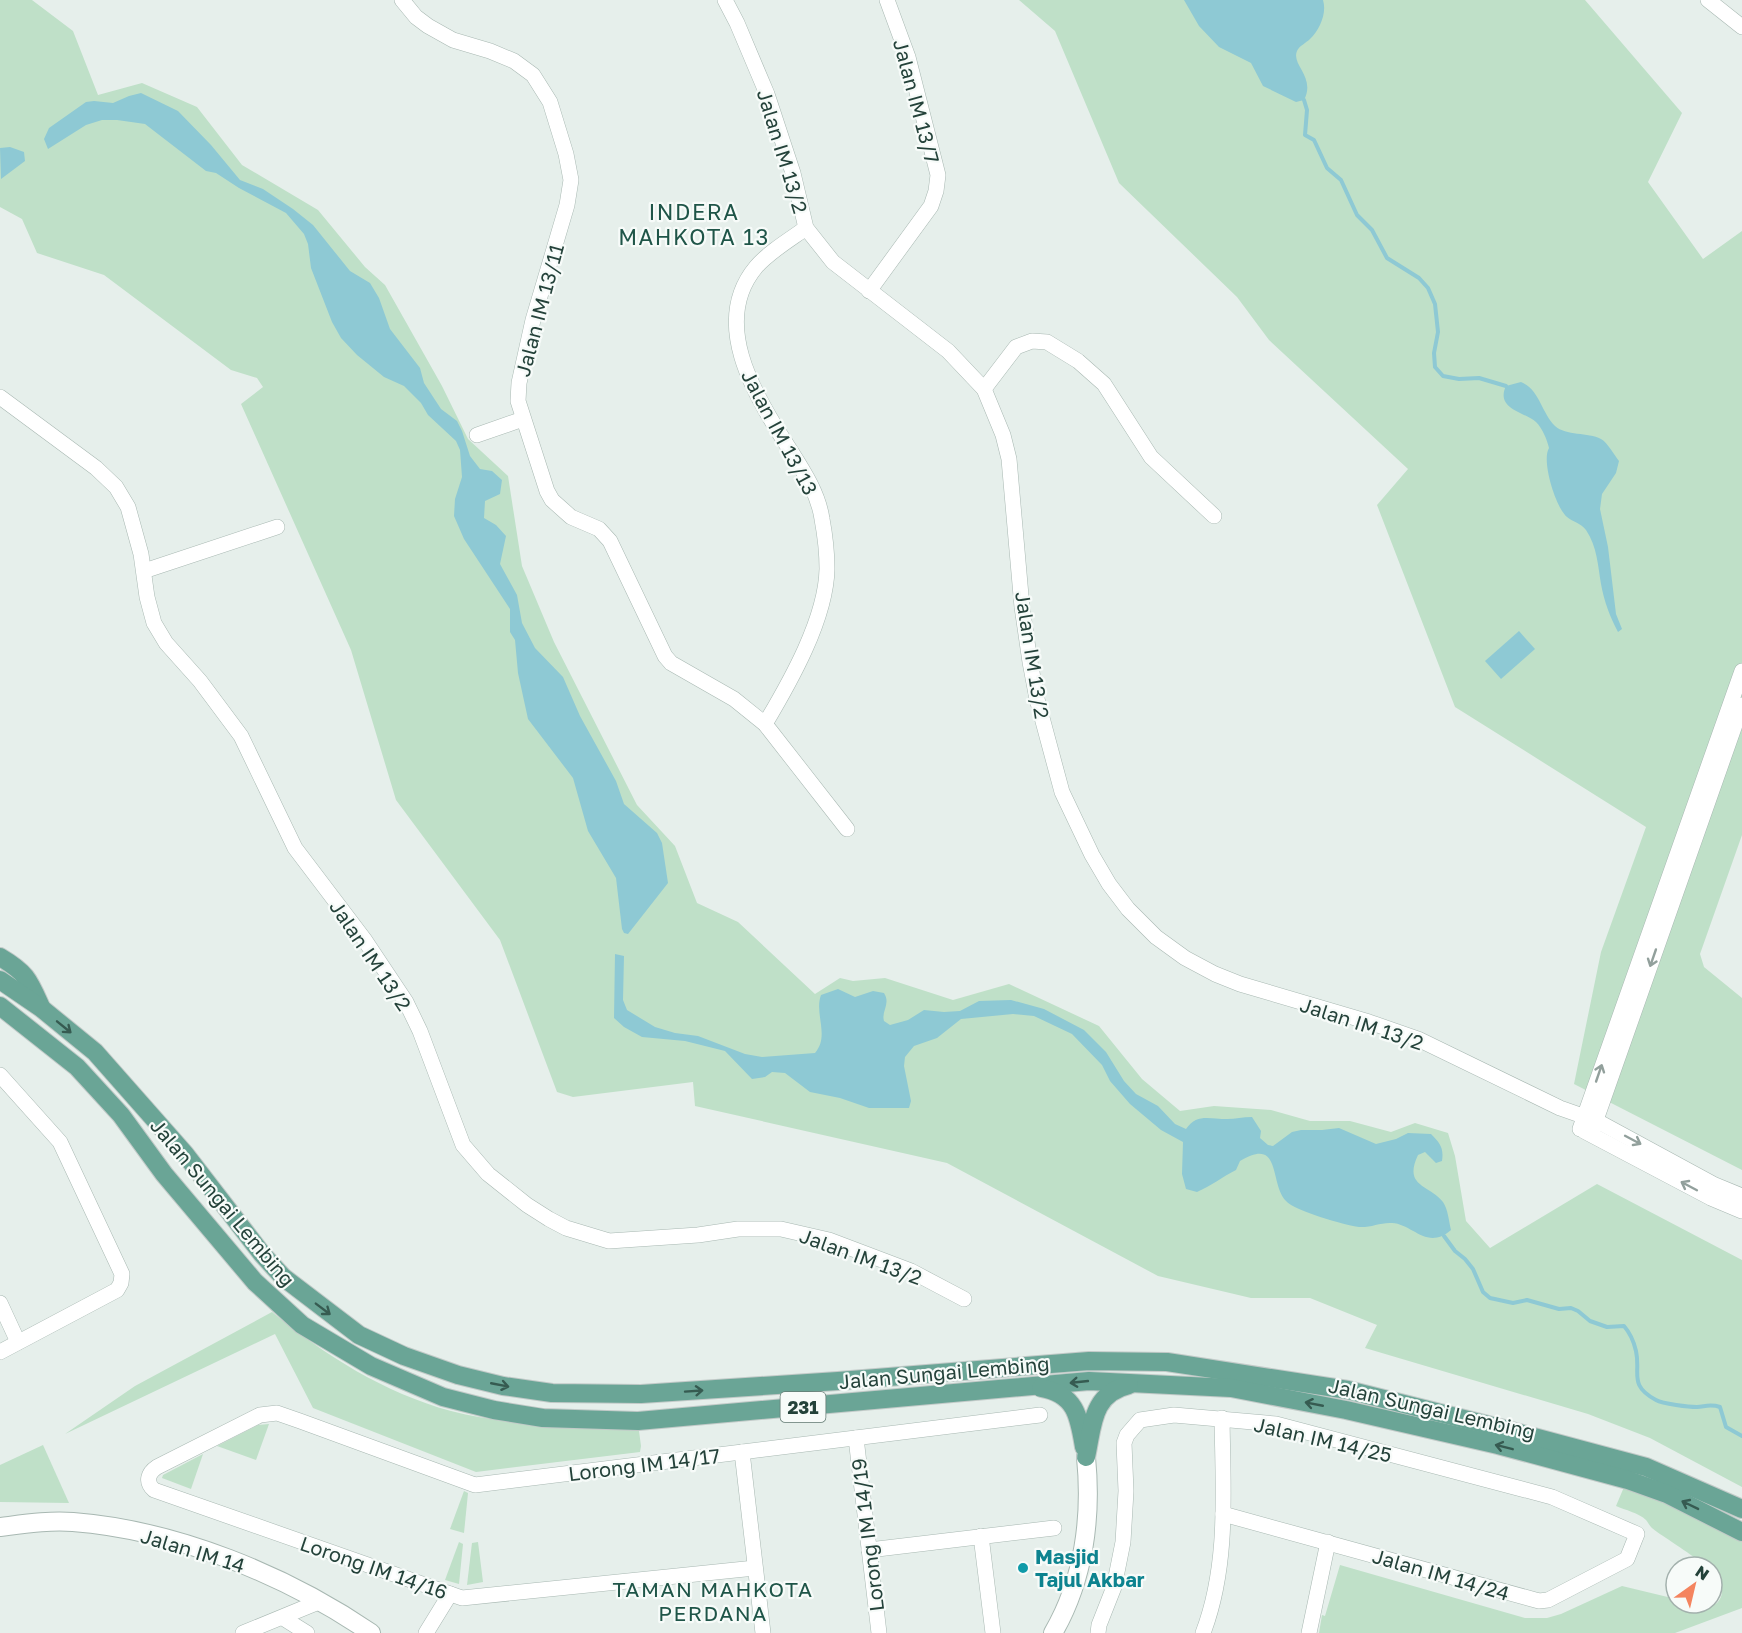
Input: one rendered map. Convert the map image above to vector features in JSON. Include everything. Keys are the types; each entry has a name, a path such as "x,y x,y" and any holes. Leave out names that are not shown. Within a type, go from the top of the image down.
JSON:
{"main road":[{"path":"0,957 22,971 41,1008"},
{"name":"Jalan Sungai Lembing","path":"0,980 41,1008 95,1052 185,1154 261,1254 283,1277 359,1335 404,1356 458,1376 503,1386 552,1393 641,1394 1089,1361 1167,1362 1348,1390 1504,1428 1646,1467 1742,1509"},
{"name":"Jalan Sungai Lembing","path":"3,1008 77,1067 121,1115 164,1174 255,1282 303,1325 371,1366 443,1397 494,1410 543,1418 638,1421 1089,1381 1231,1388 1346,1410 1498,1445 1628,1480 1667,1494 1742,1532"},
{"path":"1086,1457 1094,1418 1100,1402 1114,1390 1140,1383"},
{"path":"1033,1387 1050,1390 1074,1406 1086,1457"}],"street":[{"name":"Jalan IM 13/11","path":"402,0 416,17 436,31 453,40 514,61 533,75 550,102 566,154 571,180 567,205 533,320 519,382 518,401 540,472 552,500 572,517 599,529 610,541 665,656 678,669 734,699 765,724 847,829"},
{"name":"Jalan IM 13/2","path":"725,0 767,94 793,173 806,228 833,262 948,351 984,389 1003,435 1009,459 1022,607 1036,699 1062,792 1074,820 1109,884 1128,909 1156,937 1185,958 1215,974 1240,984 1418,1039 1560,1108 1711,1198 1742,1210"},
{"name":"Jalan IM 13/7","path":"869,291 931,206 938,175 908,57 887,0"},
{"path":"1708,0 1742,27"},
{"name":"Jalan IM 13/13","path":"765,724 807,646 817,619 827,570 822,517 814,494 808,479 776,429 745,369 737,339 736,316 748,278 757,265 806,228"},
{"path":"984,389 1016,347 1032,341 1047,342 1078,360 1104,384 1151,457 1214,516"},
{"name":"Jalan IM 13/2","path":"0,397 88,462 116,488 128,507 154,623 166,643 200,681 241,736 295,848 341,907 395,983 420,1031 463,1145 488,1174 549,1219 566,1228 609,1240 738,1229 781,1229 829,1240 911,1271 964,1299"},
{"path":"477,435 523,419"},
{"path":"144,571 277,527"},
{"path":"1588,1125 1703,797 1742,671"},
{"path":"1703,797 1742,705"},
{"path":"0,1075 60,1142 122,1274 117,1290 0,1352"},
{"name":"Jalan IM 13/2","path":"1588,1125 1742,1196"},
{"path":"0,1303 18,1342"},
{"name":"Lorong IM 14/17","path":"148,1481 151,1471 157,1467 260,1415 272,1413 282,1414 475,1485 1040,1415"},
{"name":"Jalan IM 14/25","path":"1099,1629 1114,1587 1123,1542 1126,1491 1124,1443 1127,1435 1140,1420 1174,1415 1276,1424 1552,1497 1637,1534"},
{"path":"1203,1633 1209,1618 1218,1576 1223,1514 1222,1418"},
{"name":"Lorong IM 14/19","path":"856,1438 879,1633"},
{"path":"742,1452 763,1633"},
{"path":"1053,1633 1073,1589 1084,1543 1088,1495 1086,1457"},
{"name":"Lorong IM 14/16","path":"148,1481 154,1490 462,1598 755,1568"},
{"name":"Jalan IM 14/24","path":"1223,1514 1542,1601 1627,1559 1637,1534"},
{"name":"Jalan IM 14","path":"0,1527 27,1523 72,1522 137,1532 204,1550 265,1573 321,1601 371,1633"},
{"path":"869,1550 1054,1527"},
{"path":"981,1536 993,1633"},
{"path":"1309,1633 1328,1542"},
{"path":"426,1633 450,1594"},
{"path":"243,1633 321,1601"},
{"path":"283,1618 307,1633"}],"green space":[{"path":"0,0 32,0 73,31 98,95 142,83 197,107 242,165 318,210 365,267 385,285 442,386 468,439 508,476 522,566 554,642 637,805 675,846 697,903 738,922 815,994 840,978 853,981 885,978 953,1000 1009,984 1099,1026 1142,1079 1180,1111 1214,1106 1271,1110 1310,1121 1350,1121 1391,1132 1415,1123 1448,1133 1455,1156 1466,1221 1490,1248 1597,1184 1742,1260 1742,1487 1650,1438 1588,1414 1365,1348 1377,1325 1310,1298 1251,1298 1158,1276 947,1163 695,1106 693,1082 573,1097 557,1092 500,940 396,800 351,650 241,404 263,387 257,378 231,370 104,275 37,253 22,219 0,207"},
{"path":"1019,0 1585,0 1682,113 1648,182 1703,259 1742,231 1742,835 1700,954 1704,967 1742,998 1742,1170 1574,1084 1601,952 1646,827 1455,707 1377,505 1408,469 1269,340 1237,297 1119,183 1055,31"},
{"path":"272,1312 313,1343 356,1371 402,1394 451,1411 496,1420 633,1429 639,1431 640,1452 476,1472 313,1408 275,1334 65,1434 135,1386"},
{"path":"269,1424 256,1460 217,1446 258,1425"},
{"path":"43,1445 69,1503 0,1502 0,1465"},
{"path":"203,1454 191,1489 162,1478 163,1475"},
{"path":"1624,1487 1670,1505 1742,1542 1742,1608 1724,1615 1724,1555 1691,1555 1651,1527 1643,1518 1616,1506"},
{"path":"464,1491 468,1493 464,1533 450,1529"},
{"path":"459,1542 463,1544 459,1584 445,1580"},
{"path":"478,1542 483,1582 467,1585 472,1543"},
{"path":"1340,1565 1525,1618 1547,1618 1561,1614 1622,1586 1664,1596 1664,1615 1723,1615 1675,1633 1319,1633 1322,1615 1325,1616"}],"water":[{"path":"1184,0 1323,0 1324,10 1320,26 1314,35 1299,48 1296,56 1307,85 1304,100 1296,102 1263,86 1251,63 1219,47 1199,26"},
{"path":"141,93 178,111 211,145 240,180 263,189 293,209 313,225 350,271 370,283 379,298 390,329 420,368 424,383 441,409 457,421 470,456 480,469 492,471 502,480 500,494 485,501 484,518 496,525 506,536 500,564 517,595 522,623 535,648 563,677 580,716 616,781 624,804 657,833 662,843 668,883 628,934 622,929 616,878 588,831 573,778 528,719 518,673 515,640 510,632 510,609 464,539 454,516 455,499 462,477 460,450 456,441 428,415 421,403 404,386 384,377 357,355 341,338 332,322 311,268 308,244 304,234 286,213 216,173 206,171 145,124 102,120 86,125 48,149 44,139 49,128 86,102 113,103"},
{"path":"10,147 24,152 25,161 1,179 0,148"},
{"path":"1521,382 1532,390 1555,426 1565,431 1601,439 1619,461 1616,473 1602,494 1600,509 1608,547 1616,614 1622,629 1618,632 1606,603 1590,536 1582,526 1567,517 1554,495 1548,473 1549,448 1541,428 1504,400 1506,386"},
{"path":"1519,631 1535,649 1501,679 1485,661"},
{"path":"615,954 624,956 623,1000 627,1010 655,1027 698,1036 745,1054 762,1057 815,1053 822,1032 819,1010 821,995 838,989 855,997 873,991 884,993 887,1001 884,1021 890,1025 908,1020 924,1010 960,1011 979,1001 1011,1000 1044,1009 1084,1030 1106,1052 1124,1081 1136,1094 1158,1106 1175,1124 1186,1129 1199,1119 1252,1117 1261,1131 1260,1138 1273,1146 1292,1132 1301,1130 1339,1128 1376,1144 1408,1133 1431,1134 1441,1146 1442,1161 1436,1163 1425,1152 1418,1155 1414,1173 1420,1184 1443,1202 1451,1230 1435,1238 1420,1235 1400,1224 1388,1223 1359,1227 1309,1213 1286,1201 1269,1158 1263,1154 1253,1155 1240,1161 1236,1170 1197,1192 1186,1189 1182,1174 1183,1142 1161,1130 1130,1104 1110,1081 1102,1065 1072,1034 1034,1016 1013,1014 961,1019 937,1038 914,1046 905,1057 904,1066 911,1101 909,1108 869,1108 840,1098 810,1092 785,1073 772,1072 765,1077 752,1079 725,1051 685,1041 642,1037 624,1027 614,1018"}],"waterway":[{"path":"1304,100 1307,110 1305,135 1314,140 1327,168 1341,180 1357,215 1372,230 1387,258 1419,278 1428,288 1435,304 1438,332 1434,353 1435,367 1443,376 1459,379 1479,378 1506,386"},
{"path":"1444,1236 1473,1269 1483,1292 1490,1298 1513,1303 1527,1300 1559,1309 1571,1308 1590,1321 1607,1327 1624,1326 1635,1348 1639,1384 1647,1394 1656,1400 1670,1404 1720,1407 1726,1427 1742,1436"}],"place":[{"name":"Masjid Tajul Akbar","path":"1023,1568"}],"district":[{"name":"INDERA MAHKOTA 13","path":"694,224"},
{"name":"TAMAN MAHKOTA PERDANA","path":"713,1601"}]}
